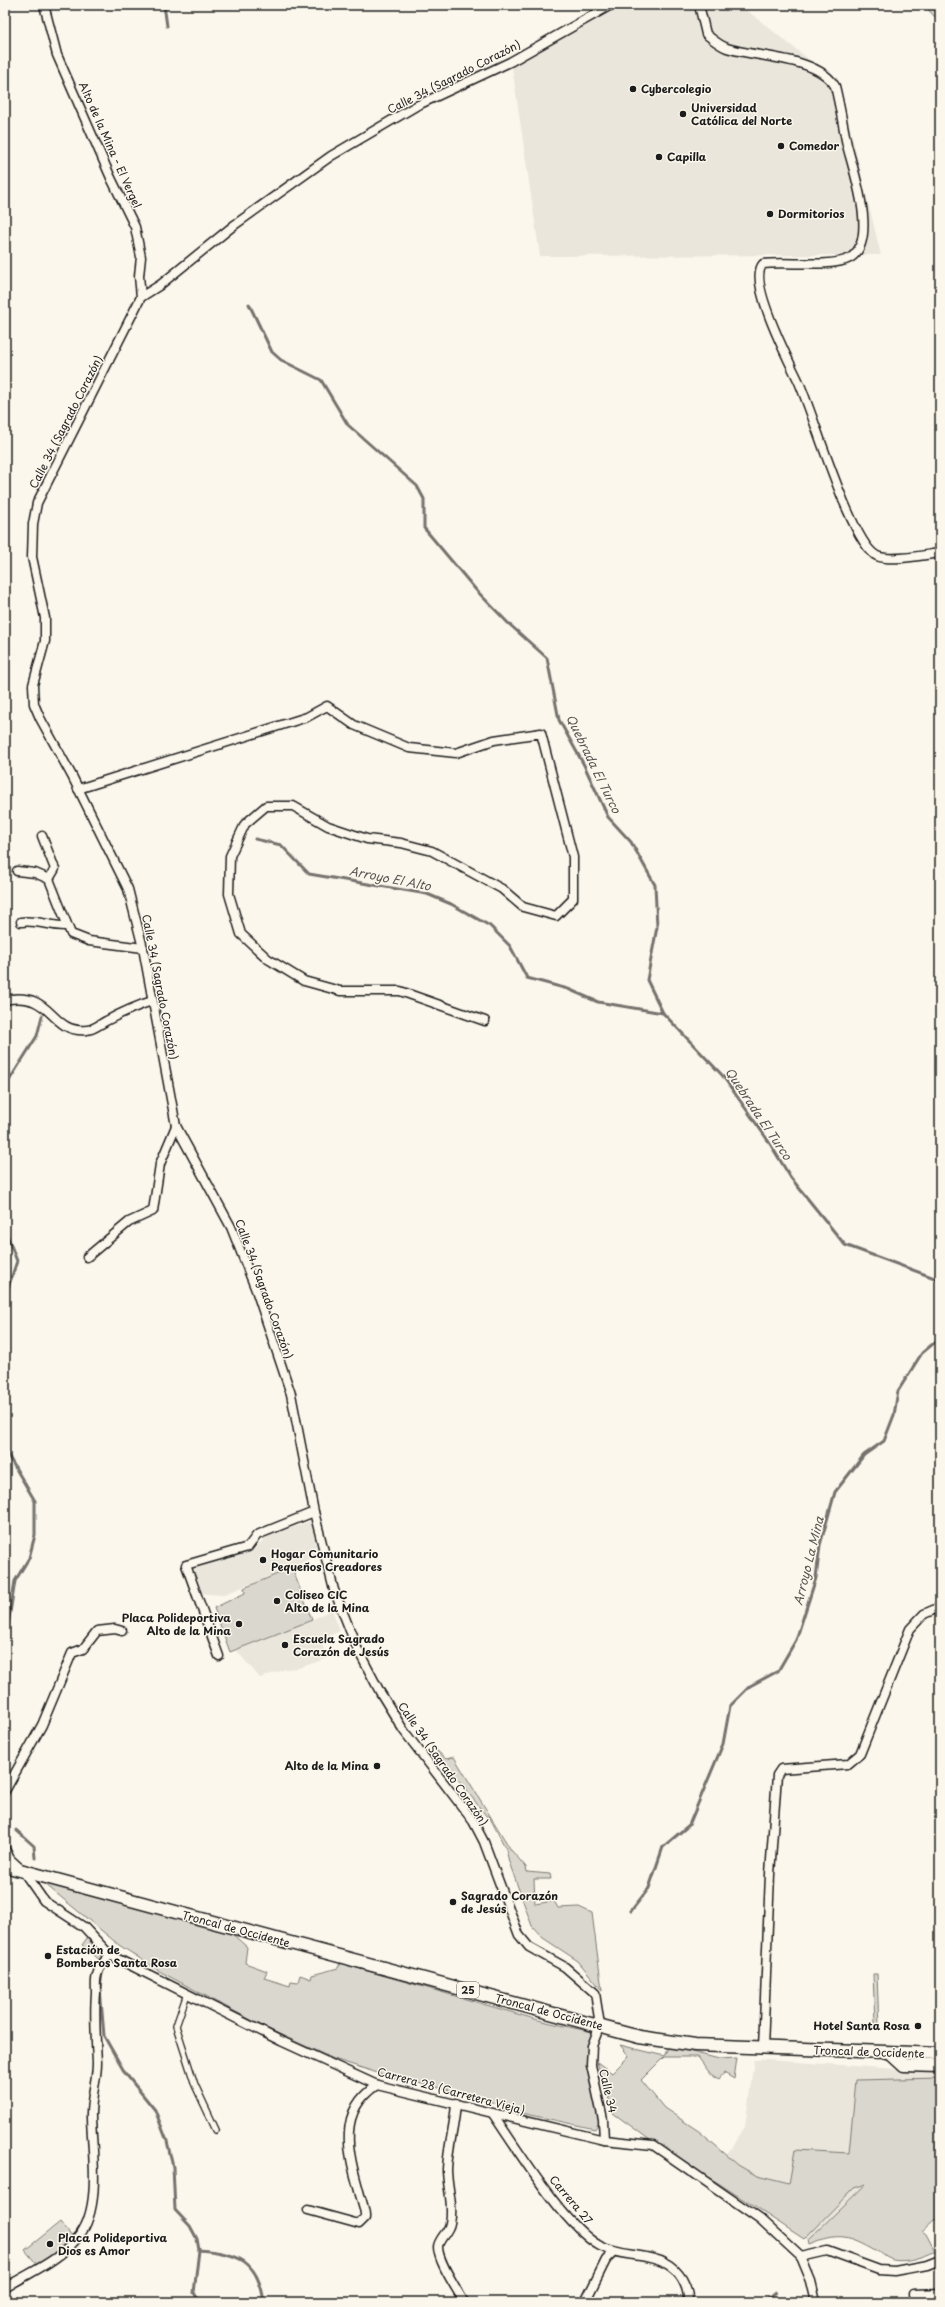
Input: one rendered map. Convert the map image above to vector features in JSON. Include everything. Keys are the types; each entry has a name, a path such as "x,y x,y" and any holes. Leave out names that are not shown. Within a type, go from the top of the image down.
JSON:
{"main road":[{"name":"Troncal de Occidente","path":"5,1866 600,2025 639,2037 695,2045 940,2054"},
{"path":"892,2053 904,2065 940,2066"}],"street":[{"name":"Alto de la Mina - El Vergel","path":"44,5 57,55 111,178 135,228 141,257 139,276 141,297"},
{"name":"Calle 34 (Sagrado Corazón)","path":"600,2025 595,1993 565,1967 529,1947 519,1935 502,1885 476,1827 404,1731 369,1675 334,1590 314,1512 291,1394 256,1290 231,1227 176,1126 143,948 128,889 34,704 33,685 45,641 45,618 32,557 33,524 37,503 49,475 83,414 141,297 160,285 233,226 331,156 416,106 510,62 611,5"},
{"path":"699,5 706,34 726,47 816,69 832,81 835,86 862,202 863,225 861,245 858,251 847,259 832,262 763,264 759,270 760,286 773,326 809,404 845,506 863,544 877,556 898,558 940,553"},
{"path":"78,789 307,717 327,706 354,725 409,748 456,753 494,740 541,733 573,857 573,899 556,916 523,907 502,889 432,851 401,843 367,839 328,826 293,806 266,806 245,824 230,856 229,894 241,934 268,959 304,981 340,991 400,991 485,1021"},
{"path":"42,836 55,869 49,879"},
{"path":"17,872 35,873 49,879 71,934 89,941 143,948"},
{"path":"21,922 30,920 55,926 67,926"},
{"path":"5,1000 28,998 45,1006 57,1021 69,1029 88,1030 127,1010 152,1001"},
{"path":"88,1257 129,1222 153,1211 160,1164 176,1126"},
{"path":"219,1656 186,1565 248,1547 257,1535 314,1512"},
{"path":"763,2048 770,1874 777,1775 781,1769 848,1764 860,1754 910,1629 924,1614 940,1607"},
{"path":"5,1791 42,1725 72,1653 83,1649 97,1631 107,1629 122,1631"},
{"name":"Carrera 28 (Carretera Vieja)","path":"5,1849 10,1859 23,1871 44,1900 84,1927 110,1956 377,2085 604,2140 653,2145 760,2219 801,2257"},
{"path":"5,2288 52,2262 79,2235 88,2216 93,2194 92,2154 94,2140 91,2116 97,2065 95,2010 96,1977 102,1963 110,1956"},
{"path":"187,1994 176,2026 195,2085 216,2130"},
{"name":"Calle 34","path":"600,2025 592,2046 591,2065 603,2120 604,2140"},
{"path":"308,2210 359,2224 365,2218 348,2152 351,2115 366,2092 377,2085"},
{"path":"456,2103 447,2170 452,2210 448,2232 443,2238 438,2249 447,2271 464,2302"},
{"name":"Carrera 27","path":"493,2114 541,2182 576,2226 599,2245 614,2252 663,2262 674,2268 689,2292 688,2302"},
{"path":"816,2302 811,2280 801,2257 827,2251 879,2270 895,2271 940,2260"},
{"path":"585,2302 606,2260 614,2252"},
{"path":"914,2294 940,2293"}],"shaded area":[{"name":"Universidad Católica del Norte","path":"608,5 740,5 839,83 881,255 540,256 512,67"},
{"path":"924,5 940,5 940,19 934,16"},
{"name":"Hogar Comunitario Pequeños Creadores","path":"311,1521 318,1554 292,1568 222,1595 197,1593 192,1572 199,1567 253,1550 268,1536"},
{"name":"Coliseo CIC Alto de la Mina","path":"292,1568 312,1620 230,1652 214,1608 245,1593 244,1588"},
{"name":"Escuela Sagrado Corazón de Jesús","path":"332,1609 340,1631 320,1640 328,1658 299,1668 286,1669 260,1678 236,1650 312,1620"},
{"path":"433,1747 446,1759 454,1757 511,1850 526,1867 527,1872 550,1874 551,1879 534,1879 535,1904 554,1901 558,1908 579,1907 592,1913 602,1990 578,1961 543,1938 532,1926 509,1862 506,1849 489,1816 487,1817"},
{"path":"39,1879 230,1932 247,1947 245,1963 267,1971 264,1978 290,1986 291,1981 298,1982 300,1975 311,1979 312,1975 338,1968 340,1963 542,2021 597,2033 592,2046 600,2121 595,2129 522,2113 475,2096 387,2076 334,2059 266,2028 161,1972 119,1945"},
{"path":"90,1934 102,1944 101,1961 82,1945"},
{"path":"873,1974 877,1974 879,2028 876,2028 875,2023"},
{"path":"620,2045 664,2056 669,2046 719,2059 737,2058 734,2079 724,2073 719,2079 709,2072 698,2057 664,2057 641,2080 664,2108 700,2132 738,2165 757,2176 789,2184 795,2150 849,2153 856,2080 940,2078 940,2219 934,2220 922,2231 926,2234 935,2251 918,2258 899,2261 887,2258 859,2241 844,2237 829,2238 810,2244 809,2239 866,2184 854,2188 804,2239 715,2181 687,2167 613,2113 597,2062 612,2073 629,2056"},
{"path":"754,2059 940,2072 940,2184 867,2183 809,2239 713,2175 745,2127"},
{"name":"Placa Polideportiva Dios es Amor","path":"60,2222 74,2239 39,2267 25,2250"}],"waterway":[{"path":"164,5 167,26"},
{"name":"Quebrada El Turco","path":"249,304 272,352 281,360 321,380 348,425 417,486 424,499 424,528 476,590 508,623 547,658 559,720 584,765 608,817 631,842 655,885 657,927 647,980 663,1013 722,1075 767,1139 791,1178 845,1245 940,1280"},
{"name":"Arroyo El Alto","path":"255,839 281,845 309,874 427,894 451,904 490,926 510,946 527,978 568,989 598,1002 663,1013"},
{"path":"5,1087 37,1036 42,1016"},
{"path":"5,1230 17,1261 5,1297"},
{"name":"Arroyo La Mina","path":"631,1911 649,1888 663,1847 689,1825 723,1744 730,1706 750,1686 778,1671 796,1640 816,1578 820,1545 835,1492 864,1455 884,1441 894,1415 898,1391 922,1353 940,1338"},
{"path":"5,1446 9,1457 35,1501 35,1535 29,1558 15,1581 8,1625 5,1632"},
{"path":"16,1830 34,1846 35,1858"},
{"path":"103,1966 100,1988 104,2036 125,2073 155,2110 167,2141 173,2167 175,2210 190,2226 197,2239 199,2250 194,2293 200,2302"},
{"path":"199,2250 225,2253 244,2261 257,2277 264,2302"},
{"path":"764,2302 775,2293"}],"place":[{"name":"Cybercolegio","path":"633,89"},
{"name":"Universidad Católica del Norte","path":"683,114"},
{"name":"Comedor","path":"781,146"},
{"name":"Capilla","path":"659,157"},
{"name":"Dormitorios","path":"770,214"},
{"name":"Hogar Comunitario Pequeños Creadores","path":"263,1560"},
{"name":"Coliseo CIC Alto de la Mina","path":"277,1601"},
{"name":"Placa Polideportiva Alto de la Mina","path":"239,1624"},
{"name":"Escuela Sagrado Corazón de Jesús","path":"285,1645"},
{"name":"Alto de la Mina","path":"377,1766"},
{"name":"Sagrado Corazón de Jesús","path":"453,1902"},
{"name":"Estación de Bomberos Santa Rosa","path":"48,1956"},
{"name":"Hotel Santa Rosa","path":"918,2026"},
{"name":"Placa Polideportiva Dios es Amor","path":"50,2244"}]}
